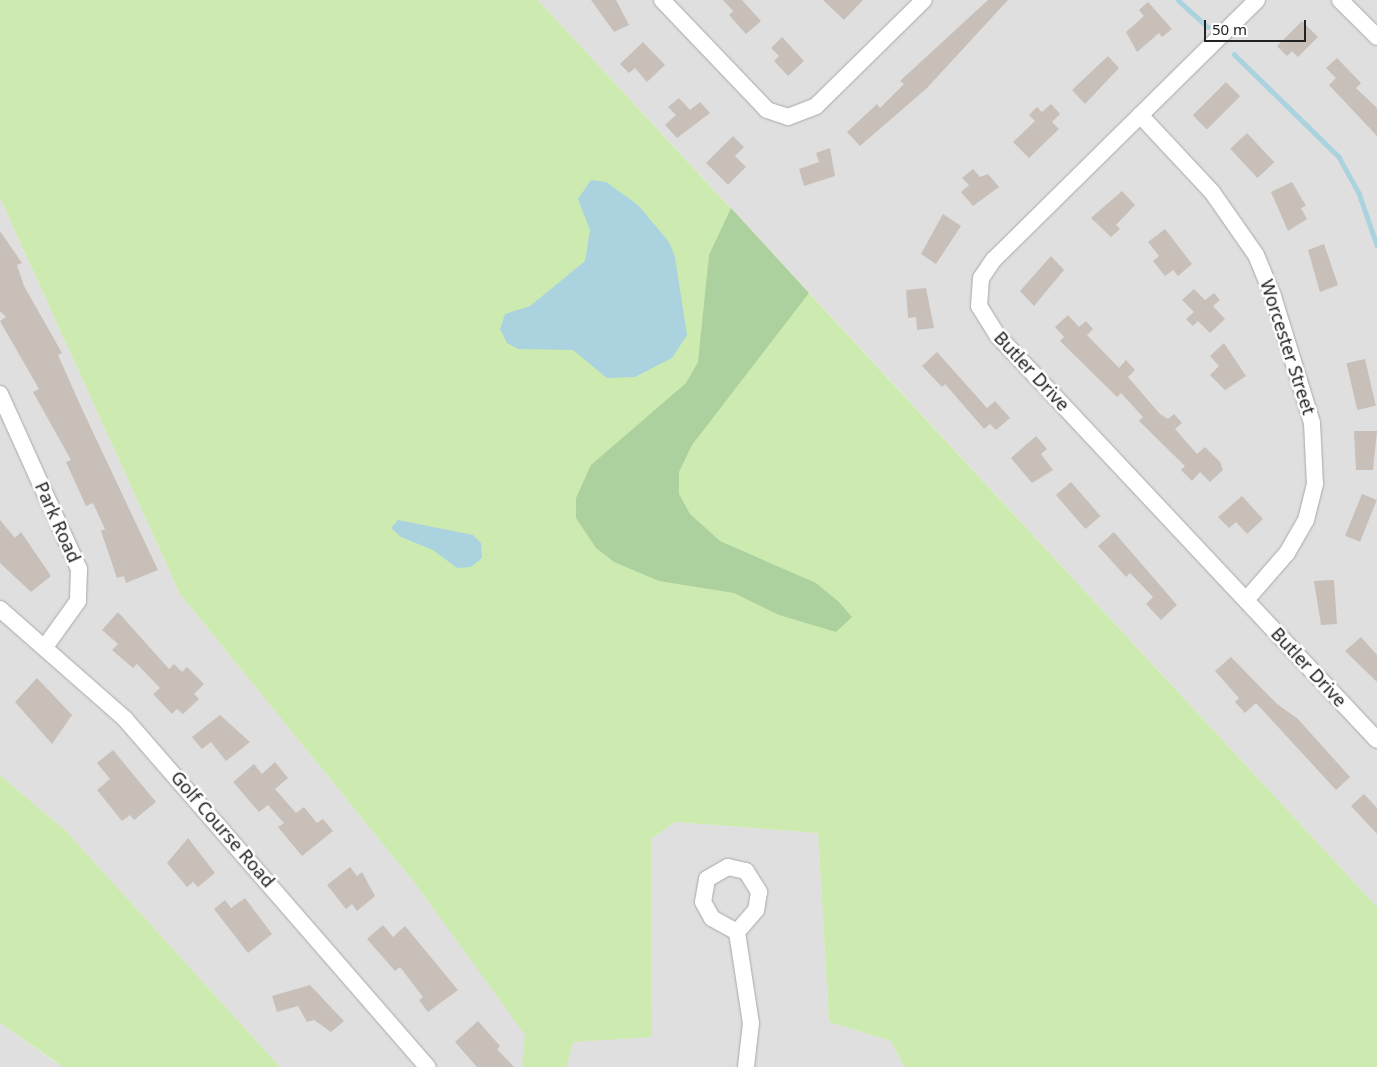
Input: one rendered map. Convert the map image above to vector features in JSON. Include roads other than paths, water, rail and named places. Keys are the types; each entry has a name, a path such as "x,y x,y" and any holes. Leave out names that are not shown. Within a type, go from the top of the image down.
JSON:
{"street":[{"path":"662,0 766,110 788,117 816,106 924,0"},
{"name":"Butler Drive","path":"1257,0 986,269 978,287 980,306 997,335 1377,740"},
{"path":"1340,0 1377,37"},
{"name":"Worcester Street","path":"1140,116 1212,192 1256,255 1274,296 1312,423 1315,484 1306,520 1287,554 1246,600"},
{"name":"Park Road","path":"0,394 79,569 75,607 45,647"},
{"name":"Golf Course Road","path":"0,609 45,647 153,749 428,1067"},
{"path":"737,932 751,1023 746,1067"}],"water":[{"path":"591,180 606,182 638,205 669,242 675,257 687,335 672,358 635,377 607,378 573,350 518,349 507,343 500,329 505,314 530,306 585,261 590,230 578,199"},
{"path":"398,520 473,535 481,543 482,558 471,567 457,568 433,550 401,537 391,528"}],"waterway":[{"path":"1178,0 1208,27"},
{"path":"1234,54 1339,157 1359,193 1377,245"}]}
